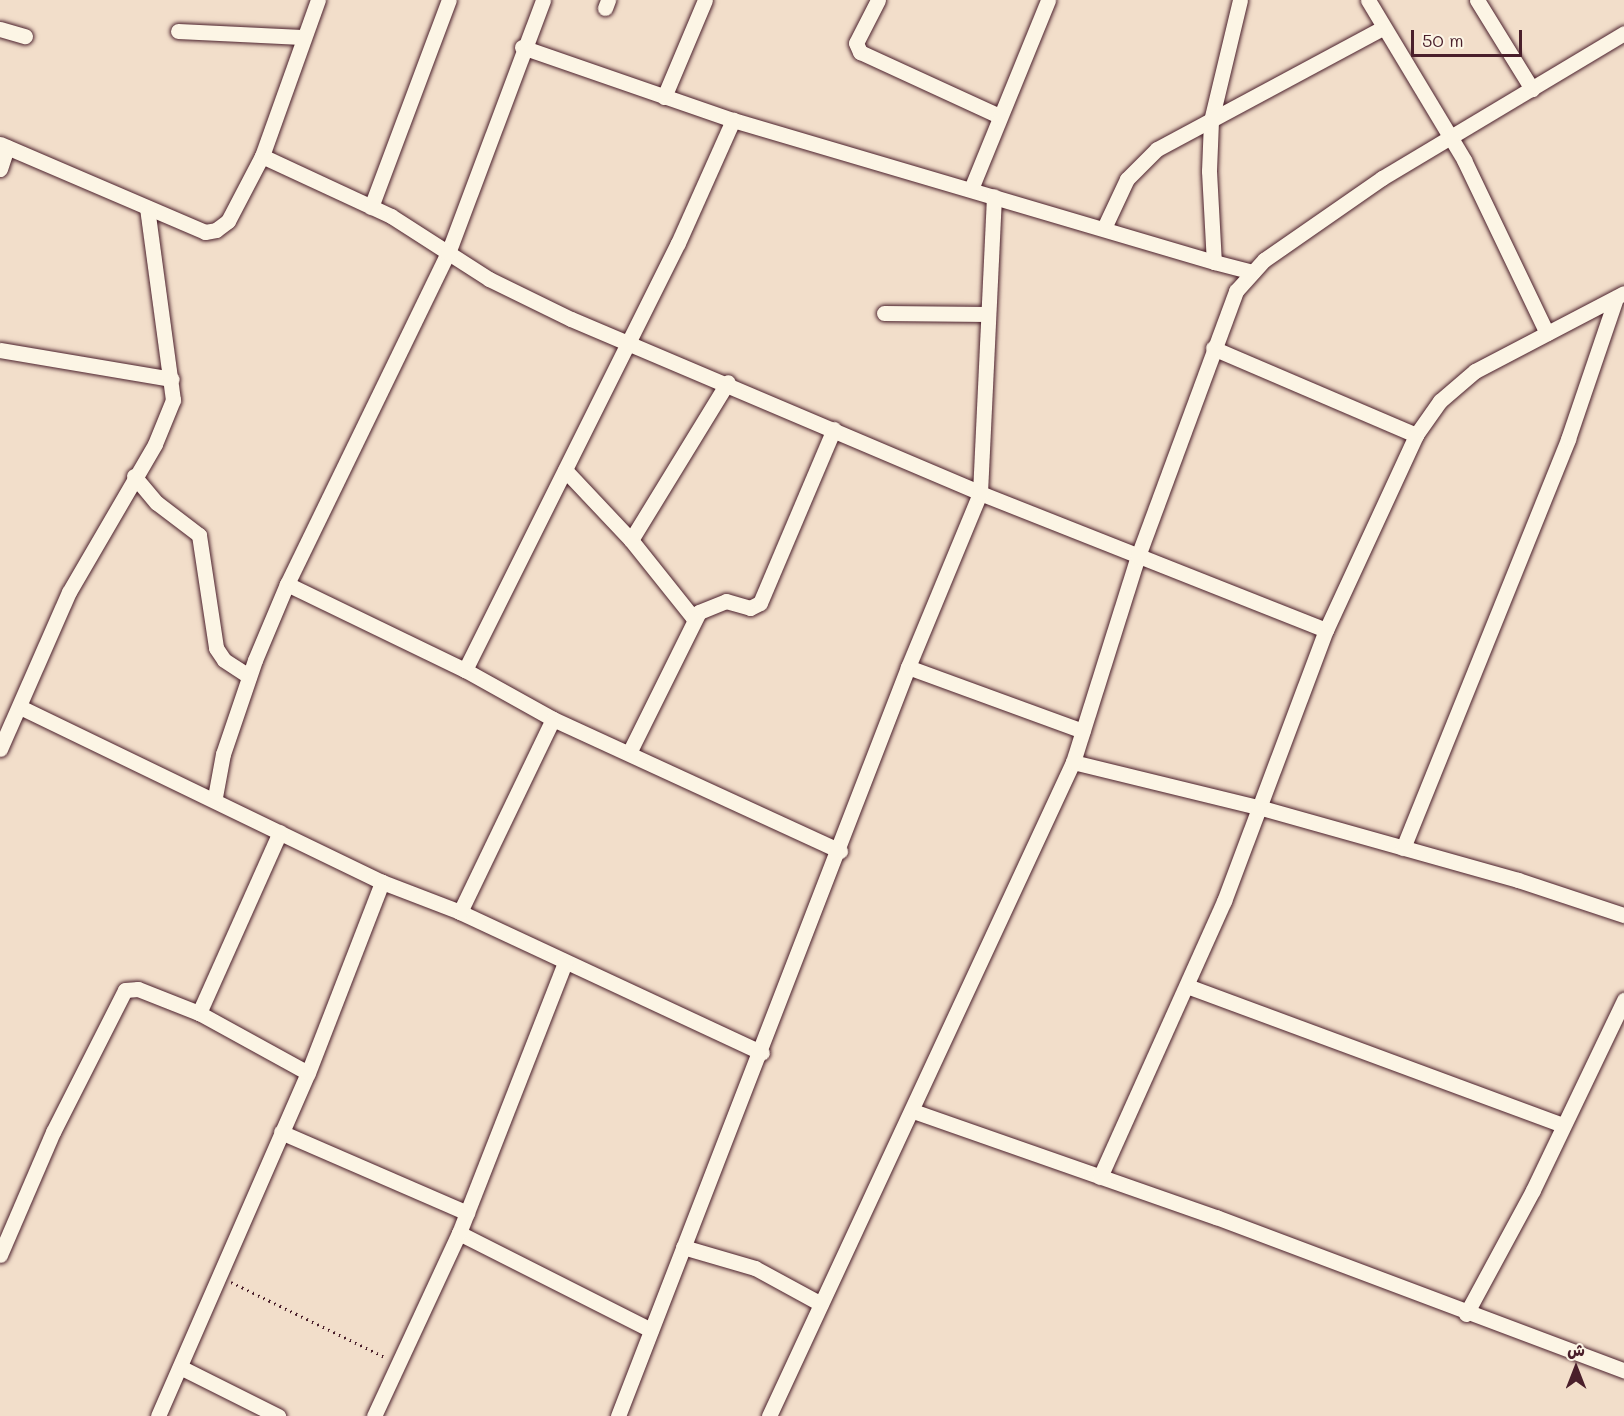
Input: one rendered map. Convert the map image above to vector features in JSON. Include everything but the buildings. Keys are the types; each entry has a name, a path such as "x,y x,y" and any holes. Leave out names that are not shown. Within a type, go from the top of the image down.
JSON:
{"street":[{"path":"0,169 3,146 205,232 216,230 228,221 262,156 302,37 318,0"},
{"path":"371,207 449,0"},
{"path":"215,797 223,754 249,676 287,584 448,253 522,47 543,0"},
{"path":"664,97 705,0"},
{"path":"878,0 856,43 858,51 999,116"},
{"path":"971,189 1048,0"},
{"path":"1214,262 1211,121 1240,0"},
{"path":"1368,0 1450,135 1547,333"},
{"path":"1477,0 1532,89"},
{"path":"1104,228 1119,192 1145,159 1383,28"},
{"path":"0,29 25,36"},
{"path":"178,31 302,37"},
{"path":"769,1416 913,1111 1073,762 1138,556 1226,307 1253,272 1326,215 1450,135 1624,33"},
{"path":"522,47 733,120 1253,272"},
{"path":"465,670 630,340 733,120"},
{"path":"262,156 371,207 511,291 728,382 980,493 1326,630"},
{"path":"618,1416 683,1247 762,1053 908,667 980,493 994,196"},
{"path":"0,749 69,592 169,416 172,379 147,207"},
{"path":"1100,1177 1186,986 1262,808 1326,630 1416,435 1457,384 1620,295"},
{"path":"1403,848 1564,449 1620,295"},
{"path":"884,313 988,314"},
{"path":"1213,348 1416,435"},
{"path":"0,350 172,379"},
{"path":"631,540 728,382"},
{"path":"630,751 694,619 720,603 750,608 760,603 834,429"},
{"path":"565,470 631,540 694,619"},
{"path":"134,476 157,503 199,535 213,642 224,660 249,676"},
{"path":"287,584 465,670 553,718 630,751 840,851"},
{"path":"908,667 1083,731"},
{"path":"20,707 215,797 382,882 460,912 762,1053"},
{"path":"460,912 553,718"},
{"path":"1073,762 1262,808 1624,915"},
{"path":"199,1013 280,832"},
{"path":"158,1416 308,1073 382,882"},
{"path":"374,1416 459,1233 565,963"},
{"path":"1186,986 1563,1125"},
{"path":"0,1255 53,1132 125,990 138,988 199,1013 308,1073"},
{"path":"1466,1314 1624,1000"},
{"path":"913,1111 1100,1177 1466,1314 1624,1370"},
{"path":"281,1132 467,1213"},
{"path":"459,1233 651,1330"},
{"path":"683,1247 754,1268 821,1304"},
{"path":"180,1367 278,1416"}],"path":[{"path":"218,1276 397,1363"}]}
